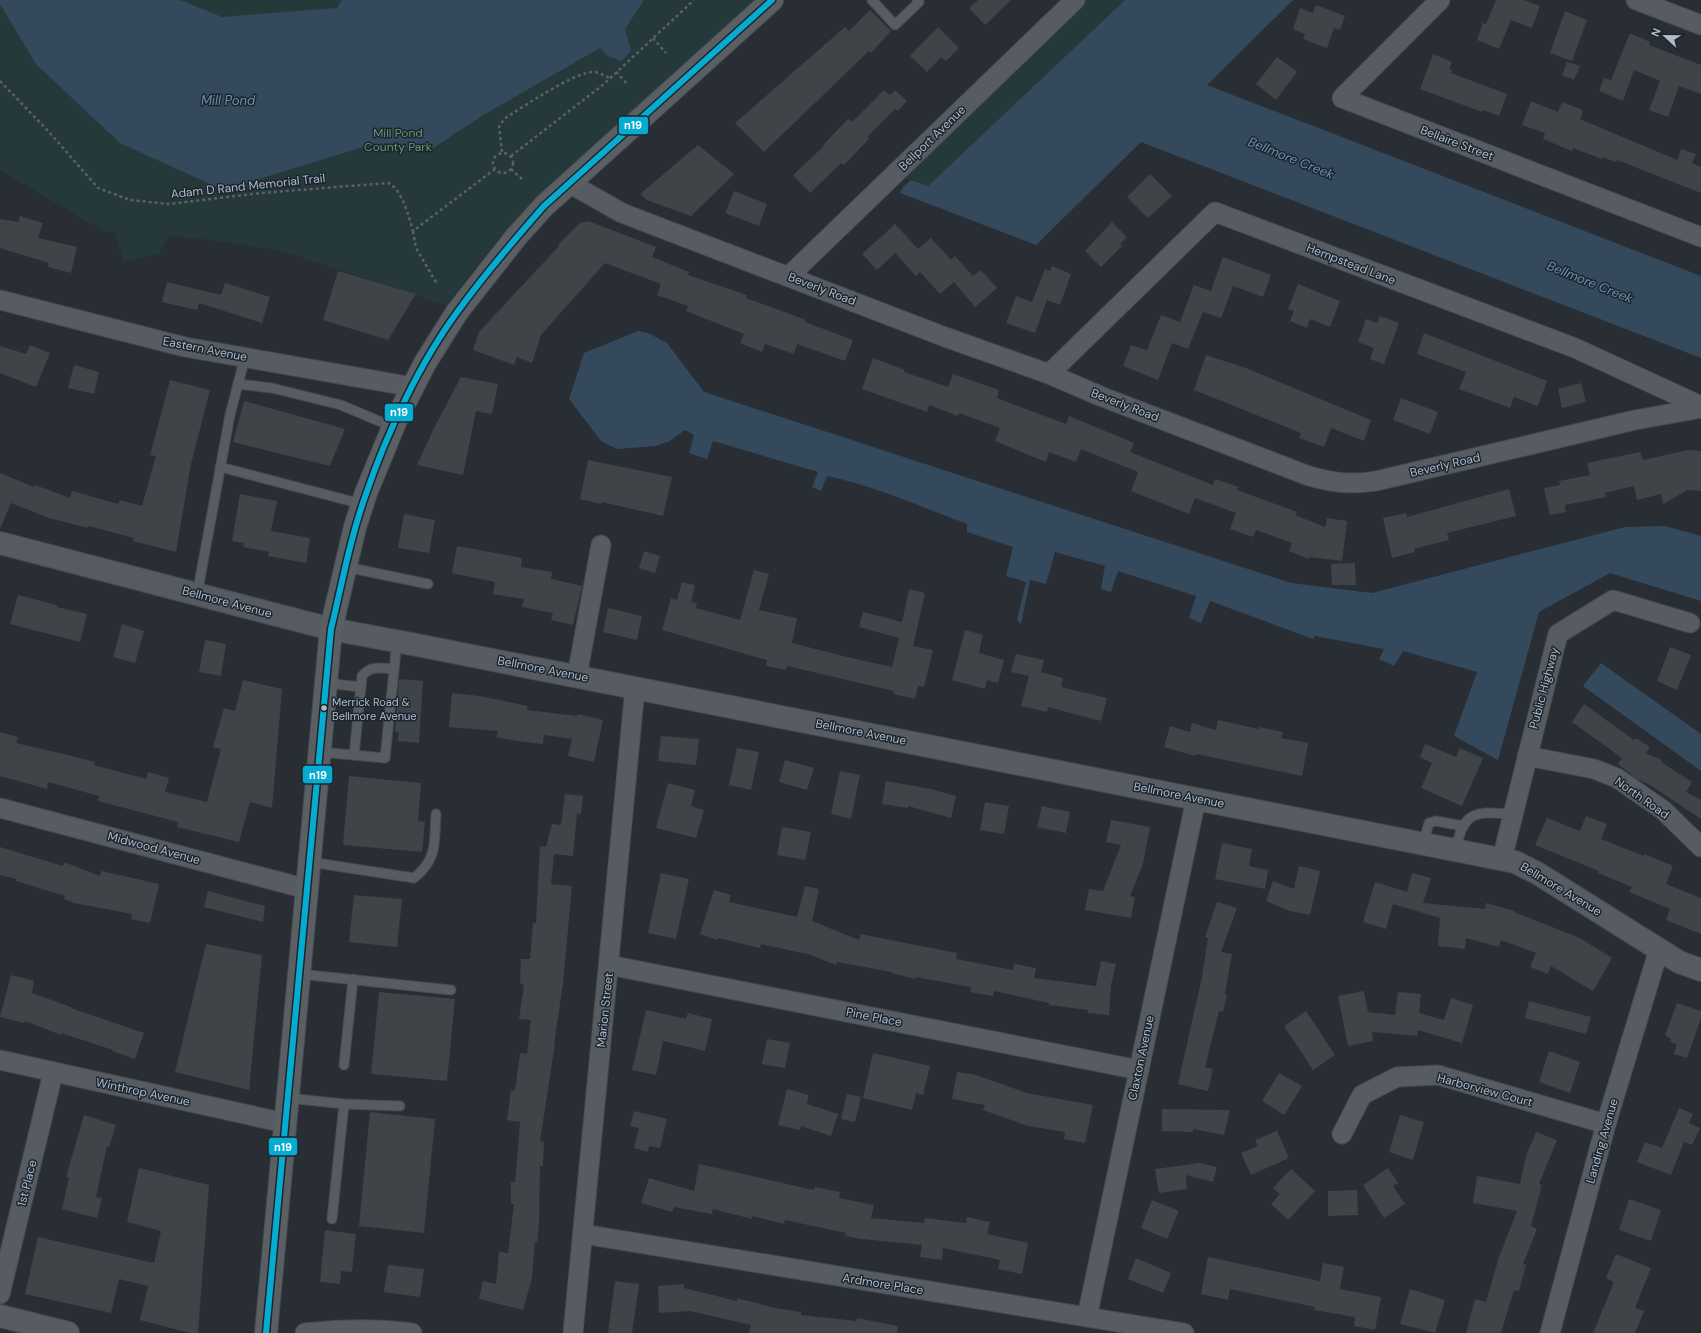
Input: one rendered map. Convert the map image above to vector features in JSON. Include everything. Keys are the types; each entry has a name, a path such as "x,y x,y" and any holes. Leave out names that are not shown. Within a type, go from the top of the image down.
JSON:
{"main road":[{"path":"266,1333 331,629 355,527 362,504 393,427 425,364 457,312 516,237 544,206 772,0"},
{"name":"Bellmore Avenue","path":"0,543 331,629"}],"street":[{"name":"Bellport Avenue","path":"789,276 1075,0"},
{"name":"Bellaire Street","path":"1440,0 1342,98 1701,237"},
{"path":"1636,0 1701,25"},
{"name":"Beverly Road","path":"569,183 622,213 945,337 1049,374 1100,396 1309,476 1330,482 1354,484 1376,482 1636,420 1701,407"},
{"name":"Hempstead Lane","path":"1049,374 1215,212 1575,348 1701,407"},
{"name":"Eastern Avenue","path":"0,300 185,347 413,387"},
{"path":"577,676 601,545"},
{"name":"Public Highway","path":"1502,859 1558,634 1613,600 1690,623"},
{"name":"Bellmore Avenue","path":"331,629 577,676 1502,859 1514,862 1537,873 1679,962 1701,970"},
{"name":"Marion Street","path":"573,1333 635,688"},
{"name":"North Road","path":"1527,756 1594,770 1617,778 1662,810 1701,846"},
{"name":"Claxton Avenue","path":"1087,1317 1196,799"},
{"name":"Midwood Avenue","path":"0,808 307,889"},
{"name":"Landing Avenue","path":"1550,1333 1606,1124 1659,949"},
{"name":"Pine Place","path":"609,965 1139,1070"},
{"name":"Winthrop Avenue","path":"0,1060 285,1123"},
{"name":"1st Place","path":"0,1294 54,1073"},
{"name":"Harborview Court","path":"1342,1134 1362,1095 1397,1077 1404,1076 1438,1075 1606,1124"},
{"name":"Ardmore Place","path":"583,1234 1184,1333"},
{"path":"0,1316 38,1329 68,1333"},
{"path":"305,1333 330,1330 386,1329 412,1333"}],"lane":[{"path":"872,0 895,25 919,2 917,0"},
{"path":"197,595 230,415 245,357"},
{"path":"238,384 272,388 341,405 393,427"},
{"path":"220,467 362,504"},
{"path":"346,568 428,584"},
{"path":"320,752 385,758 388,696 394,669 397,641"},
{"path":"354,755 361,715 362,676 366,671 374,668 394,669"},
{"path":"326,683 362,691"},
{"path":"1456,850 1463,826 1470,818 1483,812 1513,814"},
{"path":"310,862 414,878 426,869 434,852 436,814"},
{"path":"1423,844 1428,824 1436,821 1463,826"},
{"path":"299,974 451,990"},
{"path":"344,1065 353,979"},
{"path":"288,1098 344,1104 400,1106"},
{"path":"332,1219 344,1104"}],"path":[{"path":"511,156 610,78 694,0"},
{"path":"653,38 666,53"},
{"path":"502,152 499,127 504,119 556,87 582,74 595,72 610,78"},
{"path":"616,72 628,86"},
{"name":"Adam D Rand Memorial Trail","path":"0,81 49,132 98,188 130,200 169,204 261,193 388,183 396,188 406,209 413,231 416,248 437,284"},
{"path":"502,152 511,156"},
{"path":"502,152 494,158 492,164 495,169 502,173 511,169 513,163 511,156"},
{"path":"413,231 495,169"},
{"path":"511,169 524,181"}],"green space":[{"name":"Mill Pond County Park","path":"0,0 759,0 554,182 497,240 446,305 284,251 211,240 170,236 159,254 124,262 114,232 105,232 0,170"},
{"path":"1078,0 1125,0 928,186 897,175"}],"water":[{"name":"Mill Pond","path":"0,0 180,0 222,17 337,8 342,0 644,0 625,29 631,51 621,61 608,56 600,48 485,114 433,148 366,146 223,190 120,143 36,64 0,4"},
{"name":"Bellmore Creek","path":"1125,0 1293,0 1207,85 1701,276 1701,358 1141,142 1036,245 900,193 904,186 911,180 928,186"},
{"path":"638,331 648,333 667,343 704,392 1291,583 1372,593 1625,527 1665,526 1701,536 1701,601 1610,573 1539,612 1498,760 1454,736 1477,672 1403,651 1394,666 1379,659 1384,649 1315,636 1313,639 1210,601 1201,623 1189,618 1196,596 1118,571 1111,592 1101,589 1105,566 1055,552 1046,584 1030,580 1021,624 1017,620 1026,582 1006,576 1013,547 967,532 967,524 898,497 845,480 827,476 821,491 812,487 818,472 713,441 707,459 689,453 694,435 685,430 668,442 655,446 617,449 601,441 569,399 584,353"},
{"path":"1601,663 1701,734 1701,771 1583,686"}],"building":[{"path":"978,0 1011,0 985,25 969,8"},
{"path":"1496,0 1523,0 1540,6 1532,28 1511,20 1499,49 1477,40 1483,23 1486,24"},
{"path":"1316,5 1345,16 1340,30 1334,28 1327,48 1303,39 1305,34 1293,29 1300,8 1313,13"},
{"path":"870,10 891,31 871,53 869,51 764,152 735,123 845,27 849,31"},
{"path":"1565,11 1587,20 1572,61 1550,53"},
{"path":"938,27 959,48 946,61 941,57 927,72 910,56"},
{"path":"1630,33 1650,42 1649,45 1701,65 1701,94 1679,86 1668,117 1649,110 1660,81 1634,70 1623,101 1599,91 1604,78 1611,80"},
{"path":"1433,54 1452,62 1449,69 1452,70 1451,73 1507,94 1499,116 1483,110 1482,112 1420,89"},
{"path":"1277,57 1297,72 1276,100 1256,84"},
{"path":"1567,62 1580,66 1574,80 1562,75"},
{"path":"884,90 890,95 895,90 907,101 898,111 895,109 867,137 869,139 844,165 841,163 810,193 793,175 824,146 823,145 848,119 852,122"},
{"path":"1531,101 1558,112 1562,102 1583,110 1580,119 1677,160 1681,149 1696,154 1692,163 1701,167 1701,193 1617,160 1616,162 1602,157 1602,159 1573,148 1572,151 1543,139 1545,133 1522,125"},
{"path":"698,145 734,174 691,216 647,200 640,194"},
{"path":"1150,174 1172,196 1148,218 1127,197"},
{"path":"734,191 767,204 759,226 725,213"},
{"path":"20,216 43,223 38,238 77,247 71,273 48,267 49,263 0,248 0,219 18,222"},
{"path":"588,221 656,247 652,257 689,272 688,275 747,295 746,298 806,320 805,322 853,340 845,361 797,344 794,354 765,344 762,352 740,343 744,334 686,311 688,306 657,295 661,284 605,263 541,335 532,363 517,357 514,365 473,350 479,332 560,245 558,245 580,223"},
{"path":"1112,222 1127,237 1120,244 1122,246 1101,267 1085,251"},
{"path":"895,224 918,249 931,238 951,260 955,256 973,276 981,270 997,288 975,307 954,282 940,294 920,272 916,276 895,253 877,270 862,254"},
{"path":"1223,257 1271,275 1263,297 1233,286 1221,318 1203,312 1188,349 1172,343 1158,380 1123,366 1131,345 1147,350 1161,315 1180,322 1194,285 1211,291"},
{"path":"1052,266 1071,274 1060,305 1047,300 1035,333 1006,323 1016,296 1032,302 1045,269 1050,271"},
{"path":"338,271 416,294 388,340 323,320"},
{"path":"167,282 221,295 225,283 270,297 262,323 199,303 197,310 162,302"},
{"path":"1298,284 1340,301 1330,327 1310,319 1307,328 1290,321 1294,311 1288,309"},
{"path":"1380,316 1399,323 1384,364 1370,359 1374,348 1358,342 1366,319 1377,323"},
{"path":"1424,333 1547,381 1538,406 1514,397 1510,408 1459,389 1466,372 1417,354"},
{"path":"30,345 50,353 36,387 0,373 0,346 26,354"},
{"path":"1206,355 1246,368 1371,420 1364,441 1331,428 1324,447 1299,438 1301,433 1194,390"},
{"path":"873,358 905,370 904,372 948,387 953,374 999,390 997,398 1066,424 1069,416 1134,443 1130,452 1213,485 1215,479 1239,487 1237,490 1297,512 1295,515 1325,527 1327,518 1347,521 1342,561 1309,557 1308,559 1289,551 1292,543 1256,530 1253,537 1230,529 1236,513 1195,498 1189,514 1131,491 1138,472 1081,449 1076,462 1049,452 1046,462 995,441 1000,428 959,413 958,416 929,405 927,412 862,389"},
{"path":"74,365 99,372 94,394 68,388"},
{"path":"461,377 498,384 492,414 476,411 463,475 417,465 434,428"},
{"path":"170,380 210,390 191,464 176,552 133,541 134,538 89,526 88,528 49,518 11,503 0,529 0,473 34,487 35,485 70,498 72,491 118,504 120,500 142,506 156,456 150,455"},
{"path":"1581,383 1586,402 1562,408 1558,389"},
{"path":"1401,398 1438,412 1430,434 1393,420"},
{"path":"244,401 345,429 330,466 233,442"},
{"path":"1688,450 1701,451 1701,491 1688,490 1663,504 1661,494 1637,500 1634,486 1605,493 1606,497 1565,505 1566,512 1550,515 1544,488 1560,485 1559,481 1590,475 1587,463 1640,452 1643,460"},
{"path":"588,460 672,477 663,516 602,502 602,504 580,499"},
{"path":"1509,489 1516,516 1447,533 1449,540 1414,549 1415,552 1392,558 1383,518 1406,513 1407,517"},
{"path":"240,494 277,501 271,531 310,538 306,563 268,556 269,552 243,547 244,543 232,541"},
{"path":"404,514 435,520 429,553 398,548"},
{"path":"457,546 522,558 521,567 552,572 551,579 582,586 573,625 551,620 553,613 522,607 524,599 493,594 495,582 452,573"},
{"path":"644,551 660,556 655,573 639,568"},
{"path":"1355,563 1356,585 1332,585 1331,564"},
{"path":"754,570 769,574 759,610 797,618 792,643 892,667 899,638 859,627 863,612 902,622 909,589 925,593 913,646 933,650 924,687 918,686 915,699 893,694 894,691 787,666 786,670 766,666 767,660 662,630 671,598 677,600 682,582 695,585 691,602 697,603 696,608 740,620"},
{"path":"18,595 57,605 57,607 87,614 80,642 10,624"},
{"path":"608,608 642,616 637,640 603,632"},
{"path":"122,624 144,631 135,663 113,657"},
{"path":"965,630 983,635 979,653 1004,660 998,683 987,680 985,689 952,680"},
{"path":"205,640 226,644 221,676 199,672"},
{"path":"1670,647 1691,655 1677,690 1657,681"},
{"path":"1016,654 1044,660 1041,672 1063,678 1061,687 1107,698 1101,721 1048,707 1047,712 1021,706 1029,676 1011,672"},
{"path":"399,679 423,681 419,743 398,741 399,733 395,732"},
{"path":"243,680 282,689 272,808 250,802 239,842 177,827 178,822 98,801 99,796 48,782 47,789 0,776 0,732 18,737 16,743 95,762 94,765 146,779 148,772 169,778 165,792 207,802 221,749 213,747 224,708 235,711"},
{"path":"452,693 480,696 528,706 527,710 577,716 578,714 603,720 594,762 568,756 572,739 544,735 543,744 496,737 498,731 449,727"},
{"path":"1584,704 1634,740 1636,738 1650,747 1646,753 1662,760 1661,762 1692,782 1686,792 1701,800 1701,819 1650,785 1637,779 1618,764 1622,758 1572,722"},
{"path":"1218,720 1259,729 1259,727 1283,732 1281,738 1308,743 1302,776 1196,754 1195,756 1164,747 1170,726 1190,732 1192,723 1216,730"},
{"path":"661,736 699,739 696,765 658,761"},
{"path":"1425,744 1456,757 1460,748 1483,758 1462,806 1421,788 1432,763 1420,757"},
{"path":"737,748 759,752 751,790 729,785"},
{"path":"785,760 814,768 807,790 779,782"},
{"path":"840,771 860,775 851,819 831,814"},
{"path":"349,776 421,783 418,821 425,822 422,852 343,845"},
{"path":"886,781 931,789 956,796 951,818 908,806 908,808 882,804"},
{"path":"668,783 695,790 691,806 704,810 696,838 656,828"},
{"path":"565,794 583,796 581,814 577,813 573,856 554,854 551,884 572,886 563,984 540,1141 544,1142 543,1166 540,1166 539,1223 537,1242 535,1242 532,1278 523,1310 479,1299 483,1281 496,1284 499,1252 508,1253 514,1204 511,1204 511,1182 515,1182 520,1122 507,1120 511,1090 515,1091 520,1053 527,1054 531,1020 519,1019 524,985 520,984 521,959 530,959 533,923 536,923 540,846 546,847 552,824 561,825"},
{"path":"985,802 1009,806 1004,834 980,830"},
{"path":"1042,806 1070,812 1066,833 1037,827"},
{"path":"1586,816 1607,824 1601,839 1644,856 1645,854 1673,866 1666,884 1701,898 1701,934 1666,920 1670,909 1629,892 1632,887 1598,873 1599,871 1535,845 1547,818 1580,831"},
{"path":"1111,820 1150,827 1143,864 1130,896 1135,897 1131,918 1085,910 1089,889 1103,891 1121,845 1106,842"},
{"path":"782,827 811,832 805,860 777,855"},
{"path":"1222,843 1252,849 1249,866 1268,870 1265,889 1215,879"},
{"path":"0,847 63,866 64,862 100,876 101,871 159,884 150,923 131,919 132,914 74,903 64,899 65,896 16,881 17,879 0,875"},
{"path":"1299,866 1320,871 1310,915 1290,911 1266,901 1273,881 1294,889"},
{"path":"661,873 689,879 676,939 648,933"},
{"path":"1412,873 1431,878 1423,903 1485,909 1486,903 1515,911 1514,912 1580,938 1612,958 1593,991 1551,966 1548,974 1530,967 1536,953 1501,940 1499,947 1466,938 1465,949 1438,946 1440,918 1393,904 1386,929 1363,922 1375,882 1407,892"},
{"path":"805,886 819,889 812,921 859,940 860,934 957,953 956,959 1013,970 1014,964 1036,968 1034,978 1096,986 1101,961 1116,964 1111,985 1109,1015 1088,1013 1088,1010 1049,1005 1049,1003 994,991 993,996 970,992 971,987 916,977 915,979 892,972 837,962 836,965 811,955 761,944 760,948 718,938 717,940 700,934 714,890 731,895 729,902 797,917"},
{"path":"208,891 265,906 263,922 204,907"},
{"path":"354,895 402,899 397,947 349,942"},
{"path":"1217,902 1237,908 1221,952 1232,954 1225,994 1227,995 1223,1012 1219,1011 1205,1067 1213,1069 1208,1091 1178,1084 1202,977 1208,938 1205,937"},
{"path":"206,944 262,955 249,1090 175,1072"},
{"path":"11,975 34,981 32,993 144,1033 135,1059 61,1033 61,1035 25,1021 24,1023 0,1017"},
{"path":"1364,991 1368,1012 1395,1015 1398,992 1421,994 1419,1013 1444,1020 1451,998 1473,1005 1462,1043 1418,1030 1417,1036 1372,1032 1373,1041 1348,1046 1338,996"},
{"path":"379,992 455,999 447,1081 371,1074"},
{"path":"1529,1001 1591,1017 1586,1034 1525,1018"},
{"path":"1677,1003 1701,1011 1701,1018 1687,1058 1674,1054 1677,1044 1670,1042 1671,1039 1665,1035"},
{"path":"646,1010 686,1019 688,1013 712,1019 705,1051 663,1041 656,1075 632,1070"},
{"path":"1306,1011 1335,1055 1313,1070 1284,1026"},
{"path":"767,1039 790,1043 785,1068 762,1064"},
{"path":"1549,1051 1580,1062 1570,1093 1539,1082"},
{"path":"873,1053 930,1066 923,1095 916,1093 912,1110 863,1098"},
{"path":"957,1072 976,1075 1027,1093 1093,1105 1085,1143 1064,1139 1065,1132 1028,1126 983,1110 985,1105 952,1099"},
{"path":"1279,1073 1302,1086 1284,1115 1262,1101"},
{"path":"787,1089 809,1095 807,1104 838,1114 831,1136 801,1126 800,1130 778,1125"},
{"path":"847,1094 861,1097 855,1122 841,1119"},
{"path":"1679,1108 1693,1114 1689,1123 1700,1128 1692,1145 1684,1142 1671,1175 1637,1162 1645,1142 1662,1148"},
{"path":"1162,1109 1230,1110 1224,1135 1193,1129 1193,1132 1162,1131"},
{"path":"634,1111 667,1119 660,1148 649,1146 648,1152 634,1148 639,1128 630,1126"},
{"path":"370,1112 435,1119 424,1233 359,1226"},
{"path":"84,1115 116,1125 109,1147 107,1146 96,1197 102,1198 97,1218 62,1209 69,1178 66,1177"},
{"path":"1400,1115 1424,1122 1413,1160 1389,1152"},
{"path":"1277,1131 1289,1158 1251,1175 1241,1153 1258,1146 1255,1140"},
{"path":"1536,1132 1557,1140 1539,1184 1542,1185 1531,1226 1537,1229 1523,1264 1526,1265 1519,1291 1514,1290 1501,1333 1466,1333 1475,1299 1486,1302 1499,1257 1517,1211 1473,1203 1477,1176 1520,1184 1526,1156"},
{"path":"1200,1163 1217,1167 1213,1182 1186,1175 1187,1189 1159,1193 1155,1169"},
{"path":"699,1164 814,1190 815,1187 840,1192 839,1198 874,1205 871,1218 924,1223 925,1218 966,1223 967,1217 990,1222 987,1234 1028,1243 1022,1274 998,1269 1000,1260 943,1248 942,1260 920,1257 922,1245 862,1239 845,1236 846,1233 785,1220 784,1224 752,1216 752,1219 713,1209 712,1214 674,1207 672,1212 641,1203 649,1178 694,1191"},
{"path":"139,1168 209,1185 198,1333 190,1333 140,1320 148,1286 119,1279 111,1313 25,1294 38,1237 154,1263 161,1231 127,1222"},
{"path":"1388,1168 1398,1183 1393,1186 1405,1204 1384,1218 1363,1185"},
{"path":"1291,1169 1315,1191 1288,1220 1271,1204 1280,1194 1273,1188"},
{"path":"1357,1190 1358,1215 1328,1216 1328,1191"},
{"path":"1629,1199 1661,1210 1651,1241 1619,1230"},
{"path":"1152,1200 1179,1211 1167,1239 1141,1228"},
{"path":"325,1230 356,1234 352,1272 341,1271 340,1284 320,1282"},
{"path":"1616,1254 1651,1268 1635,1308 1644,1311 1635,1333 1593,1333 1614,1282 1606,1278"},
{"path":"1208,1257 1320,1281 1323,1263 1344,1267 1340,1289 1381,1297 1375,1330 1354,1326 1355,1317 1314,1310 1315,1307 1230,1289 1228,1300 1201,1294"},
{"path":"1136,1258 1171,1273 1163,1293 1128,1279"},
{"path":"388,1265 424,1269 420,1297 384,1292"},
{"path":"615,1281 639,1284 632,1333 608,1333"},
{"path":"684,1284 684,1288 737,1301 737,1298 775,1308 801,1312 801,1315 856,1321 857,1318 898,1326 897,1333 749,1333 751,1325 690,1311 659,1313 658,1286"},
{"path":"1410,1289 1445,1300 1435,1333 1400,1324"}],"transit line":[{"name":"n19","path":"266,1333 331,629 355,527 374,471 405,400 430,353 468,298 510,245 544,206 772,0"}],"place":[{"name":"Merrick Road & Bellmore Avenue","path":"324,708"}]}
